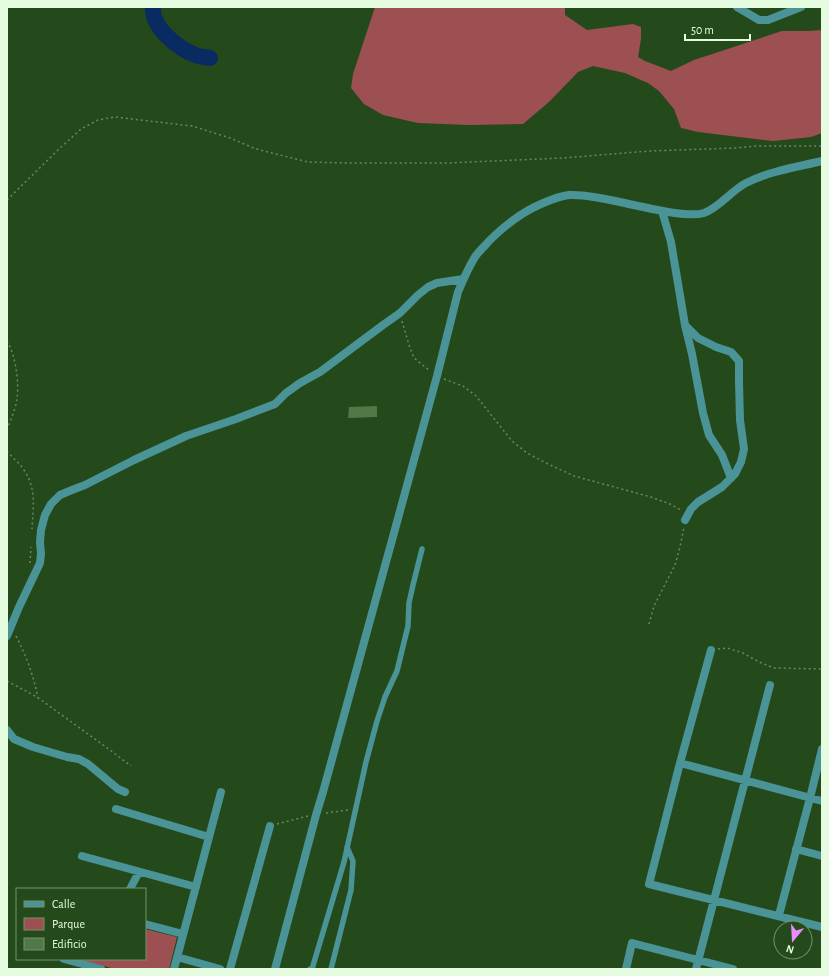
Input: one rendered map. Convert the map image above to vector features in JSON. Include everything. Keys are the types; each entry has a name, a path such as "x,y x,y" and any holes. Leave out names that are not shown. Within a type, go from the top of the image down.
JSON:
{"street":[{"path":"737,7 760,20 768,20 801,7"},
{"path":"275,969 437,376 458,292 463,279 476,256 499,231 518,216 558,197 580,195 628,203 662,211 687,214 705,212 714,208 746,183 762,176 822,161"},
{"path":"662,211 671,242 702,413 709,435 722,455 731,478"},
{"path":"7,636 40,563 41,530 45,515 51,504 60,495 86,485 134,460 186,436 236,420 275,404 286,393 320,372 400,313 428,287 463,279"},
{"path":"685,325 698,338 716,347 731,352 739,361 740,420 744,449 741,462 735,474 722,487 698,502 686,517"},
{"path":"711,650 649,884 779,915 822,927"},
{"path":"696,969 770,685"},
{"path":"7,730 10,738 40,749 79,759 125,792"},
{"path":"779,915 822,749"},
{"path":"680,763 822,802"},
{"path":"174,969 221,792"},
{"path":"116,809 209,837"},
{"path":"230,969 270,826"},
{"path":"796,849 822,856"},
{"path":"82,856 196,887"},
{"path":"130,888 138,872"},
{"path":"146,924 183,934"},
{"path":"626,969 632,943 733,969"},
{"path":"177,957 220,969"},
{"path":"82,961 101,969"}],"lane":[{"path":"310,969 312,969 344,862 366,762 377,721 396,671 408,626 409,603 422,548"},
{"path":"331,969 351,890 353,861 347,846"}],"path":[{"path":"7,200 81,129 98,120 115,118 192,126 256,148 308,162 447,163 563,158 649,151 757,146 822,146"},
{"path":"400,313 404,331 414,358 437,376 463,386 476,396 512,441 527,453 574,476 652,497 670,504 686,517 675,565 654,606 649,624"},
{"path":"7,341 11,347 16,366 17,401 7,429"},
{"path":"711,650 727,648 742,653 774,668 822,669"},
{"path":"7,681 37,697 131,766"}],"green space":[{"path":"375,7 565,7 565,15 587,30 633,24 641,27 638,57 671,71 694,60 782,31 822,30 822,133 811,137 773,141 698,132 681,128 674,109 659,91 648,83 625,73 593,66 578,72 549,102 523,124 469,125 418,123 383,115 364,104 351,88 353,74"},
{"path":"146,929 177,937 169,969 115,969 85,961 146,960"}],"building":[{"path":"377,406 377,417 348,418 349,407"}],"waterway":[{"path":"153,7 157,23 168,37 183,49 198,56 210,58"}]}
